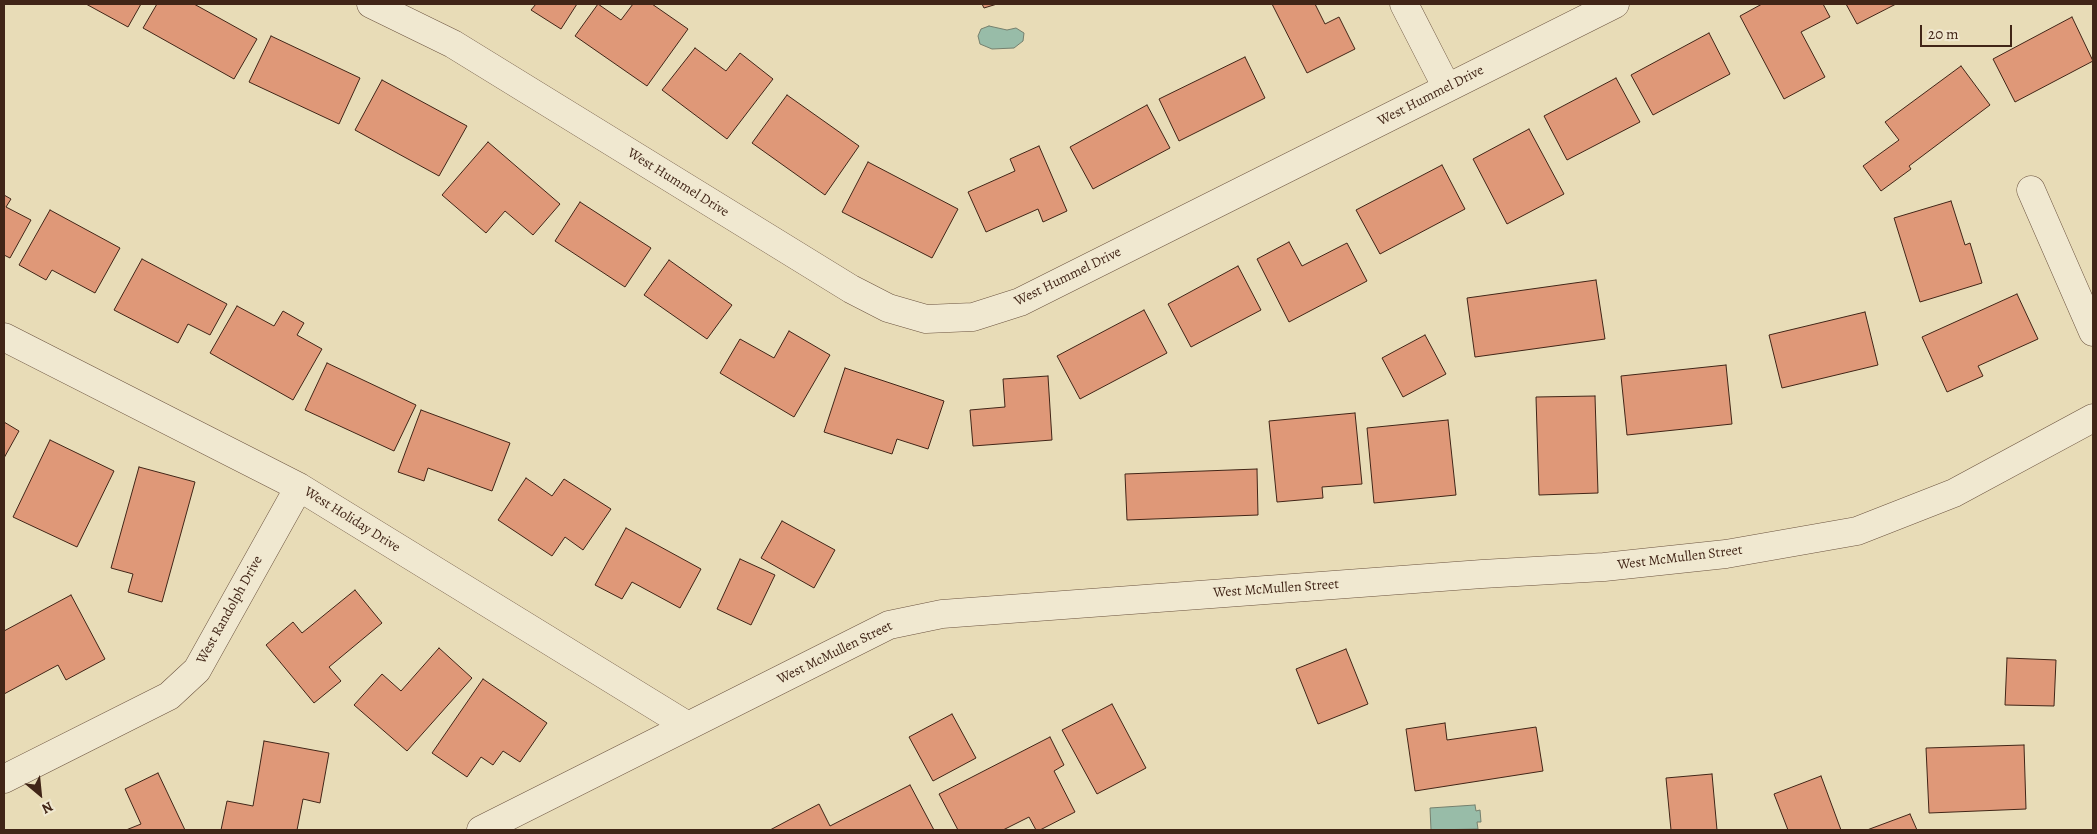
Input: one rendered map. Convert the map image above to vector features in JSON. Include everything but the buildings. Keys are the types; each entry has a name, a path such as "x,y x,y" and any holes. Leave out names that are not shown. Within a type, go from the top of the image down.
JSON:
{"street":[{"name":"West Hummel Drive","path":"371,4 453,44 850,289 888,308 926,318 973,317 1020,302 1615,4"},
{"path":"1404,4 1446,88"},
{"path":"2031,190 2093,332"},
{"name":"West Holiday Drive","path":"4,337 300,487 688,726"},
{"name":"West McMullen Street","path":"481,830 889,625 942,614 1482,574 1604,567 1726,554 1857,530 1954,493 2093,418"},
{"name":"West Randolph Drive","path":"4,779 169,696 196,670 300,487"}],"shaded area":[{"path":"989,26 1007,30 1016,28 1024,33 1023,41 1014,48 992,49 980,44 978,36 981,29"},
{"path":"1475,805 1476,811 1480,810 1481,822 1477,822 1478,829 1431,830 1430,808"}]}
